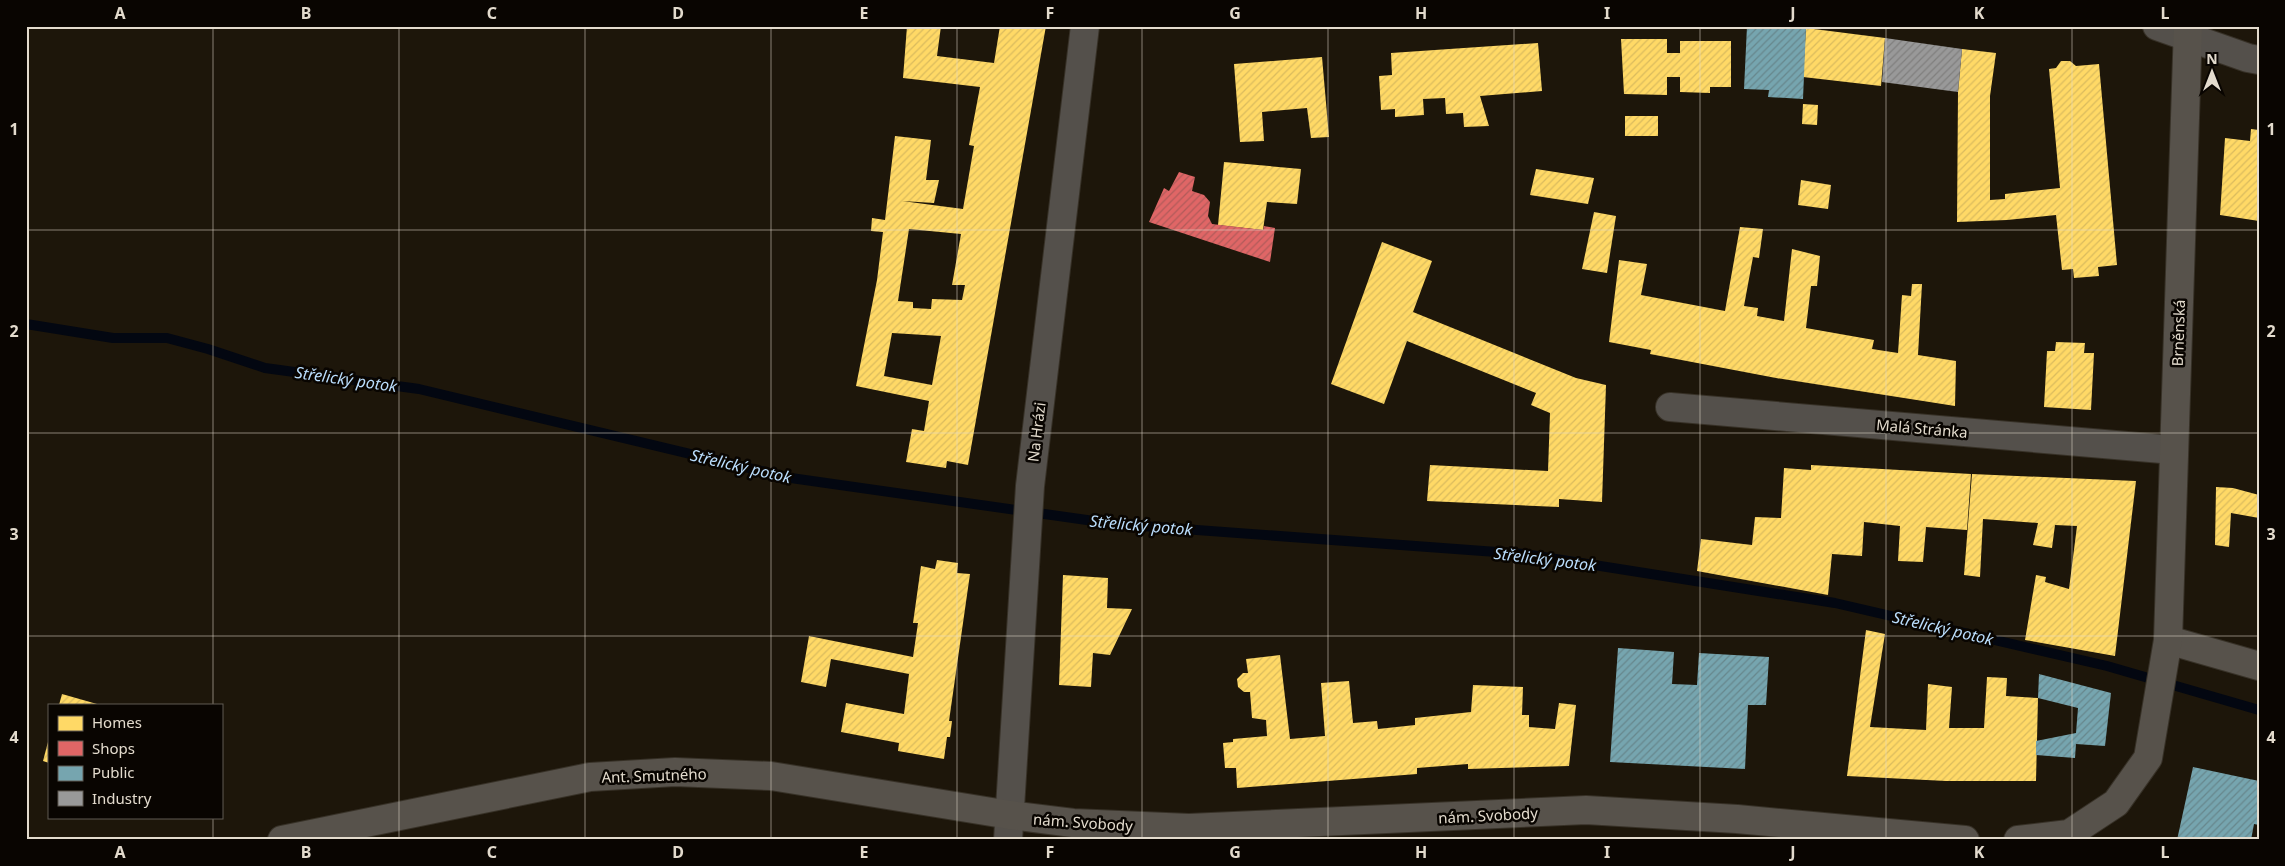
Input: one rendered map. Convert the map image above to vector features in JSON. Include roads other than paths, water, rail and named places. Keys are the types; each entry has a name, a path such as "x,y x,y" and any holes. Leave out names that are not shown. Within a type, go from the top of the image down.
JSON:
{"street":[{"name":"Na Hrázi","path":"1009,827 1025,534 1085,26"},
{"path":"2157,26 2188,32 2248,58 2259,60"},
{"name":"Brněnská","path":"2168,640 2188,32"},
{"name":"Malá Stránka","path":"1670,407 2174,450"},
{"path":"2018,840 2070,837 2116,803 2148,758 2168,640 2259,666"},
{"name":"Ant. Smutného","path":"295,839 590,777 675,772 771,776 1009,827"},
{"name":"nám. Svobody","path":"1009,827 1073,823 1189,828 1586,810 1737,819 1922,838 1965,840"}],"waterway":[{"name":"Střelický potok","path":"26,324 113,338 167,338 265,368 419,389 791,478 1115,524 1524,554 1835,603 2107,666 2259,710"}]}
